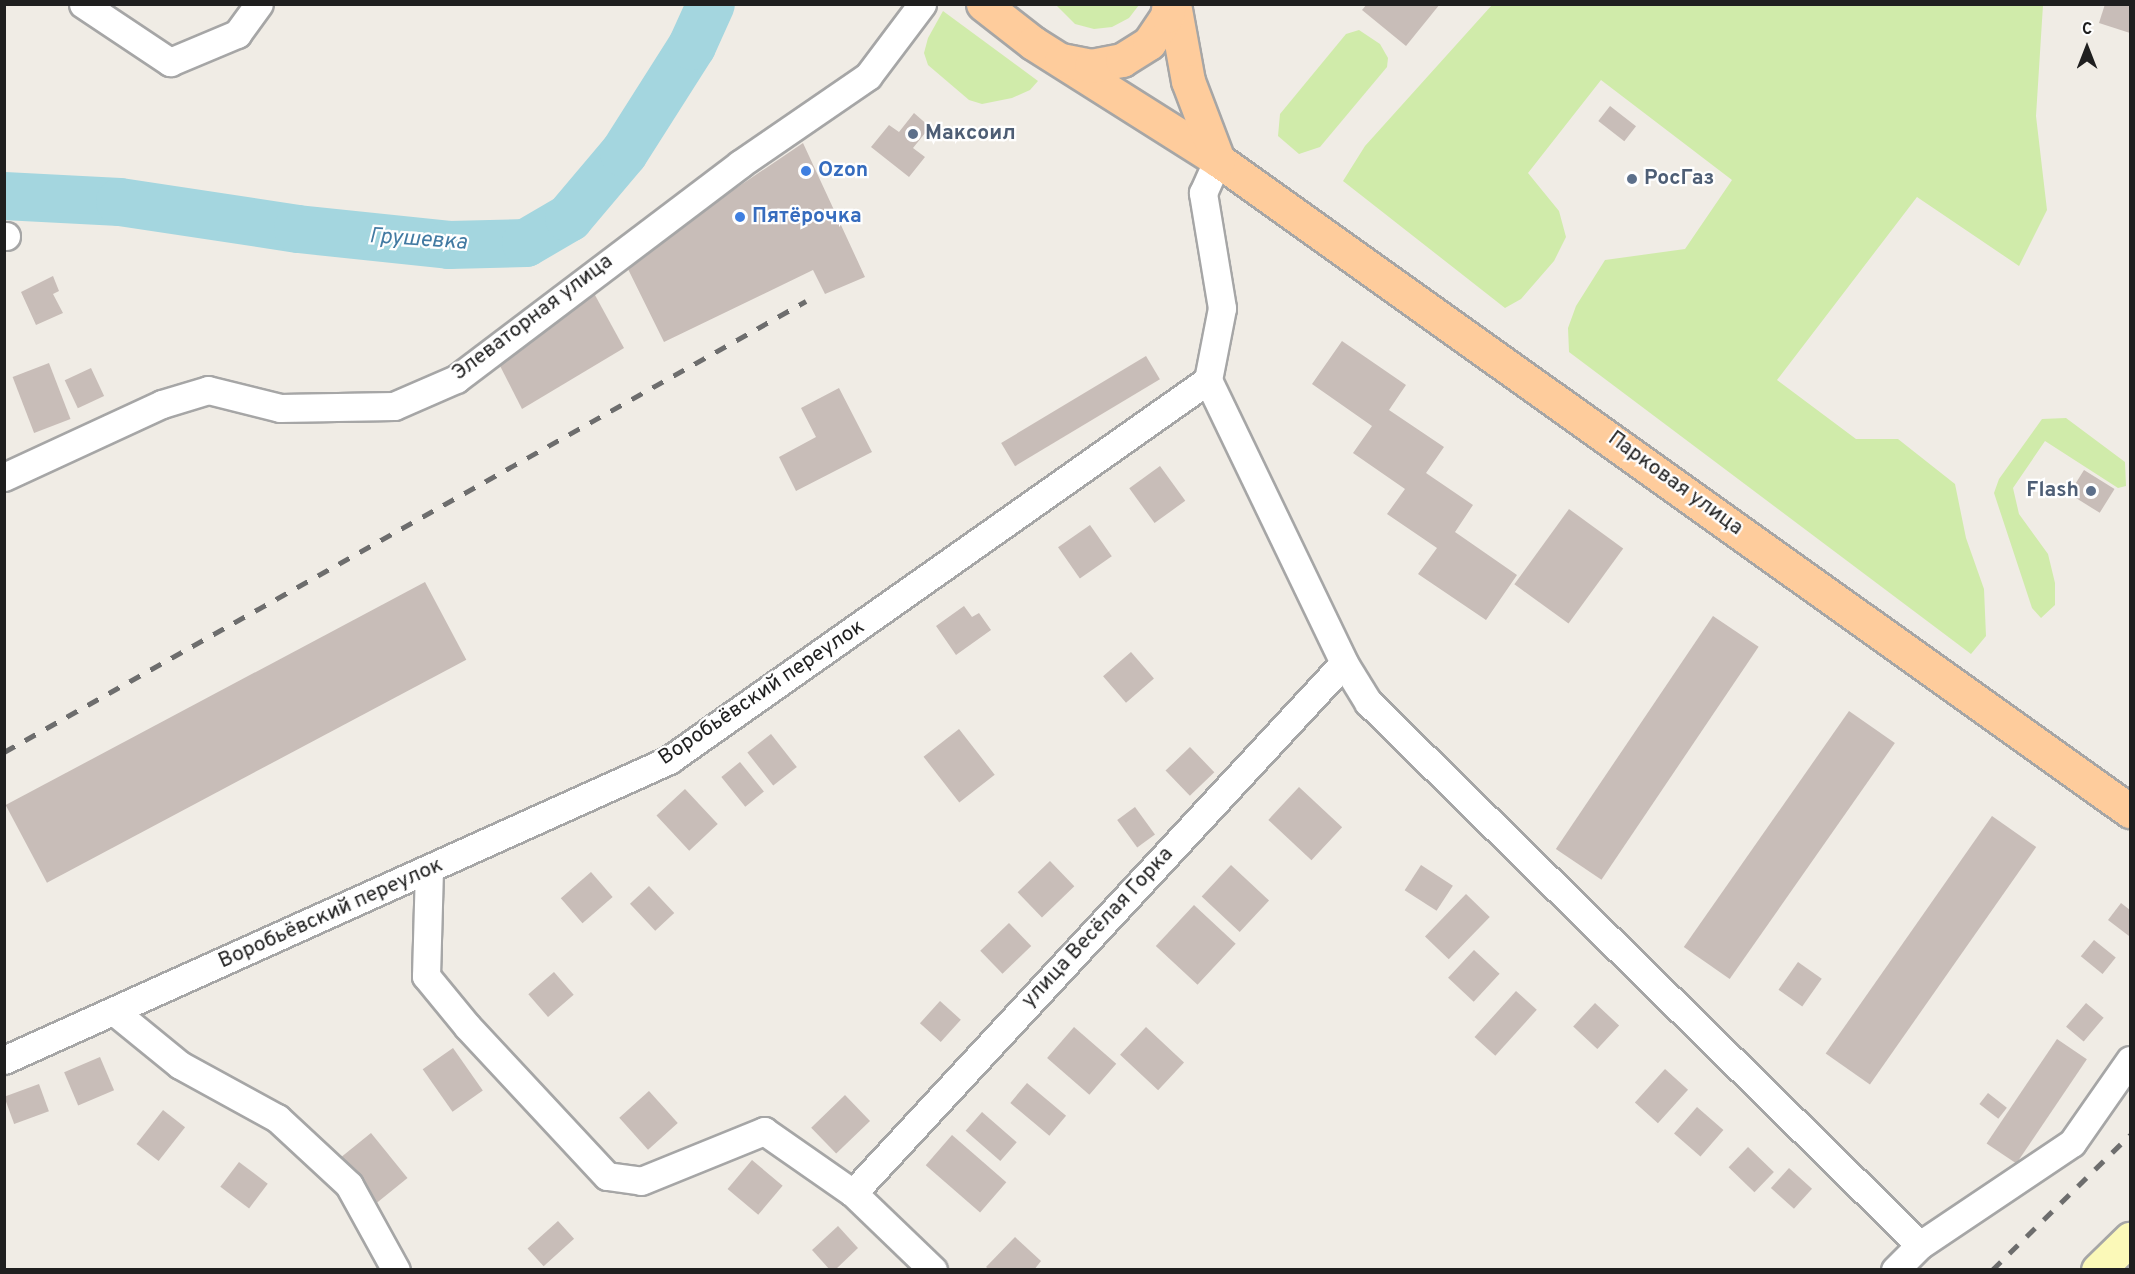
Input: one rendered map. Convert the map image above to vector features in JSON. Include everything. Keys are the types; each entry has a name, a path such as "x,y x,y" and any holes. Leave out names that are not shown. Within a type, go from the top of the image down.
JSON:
{"main road":[{"name":"Парковая улица","path":"983,4 1046,51 1218,160 2130,811"},
{"path":"1013,4 1016,16 1046,51 1091,66 1122,60 1149,43 1167,16 1169,4"},
{"path":"1174,4 1188,81 1218,160"}],"street":[{"path":"83,4 170,62 237,34 259,4"},
{"name":"Элеваторная улица","path":"4,477 162,404 208,390 280,408 394,406 456,379 740,164 868,76 922,4"},
{"path":"1218,160 1203,193 1222,308 1208,380 1344,663 1368,702 1920,1245"},
{"name":"Воробьёвский переулок","path":"4,1060 115,1012 669,760 1208,380"},
{"name":"улица Весёлая Горка","path":"853,1193 1344,663"},
{"path":"429,869 426,976 467,1026 607,1176 641,1181 764,1131 853,1193 933,1269"},
{"path":"115,1012 180,1065 277,1118 350,1185 396,1269"},
{"path":"1895,1269 1920,1245 2072,1143 2130,1060"},
{"path":"2098,1269 2130,1239"}],"green space":[{"path":"1056,5 1139,5 1129,18 1112,27 1094,29 1075,24"},
{"path":"1492,5 2043,5 2036,116 2047,210 2019,266 1917,197 1777,380 1856,439 1898,439 1955,484 1966,538 1984,589 1986,636 1971,654 1569,352 1568,328 1576,306 1605,260 1685,249 1732,180 1601,80 1528,173 1559,211 1566,237 1554,261 1521,299 1505,308 1343,181 1365,146"},
{"path":"943,11 1038,81 1030,90 1012,98 982,104 969,100 928,65 924,53 928,38"},
{"path":"1359,30 1380,44 1388,58 1387,67 1320,147 1299,154 1278,136 1280,114 1346,34"},
{"path":"2066,418 2125,462 2126,486 2118,488 2045,441 2013,488 2019,514 2048,554 2055,583 2055,605 2041,618 2032,608 1994,493 1999,479 2042,419"}],"building":[{"path":"1367,4 1440,4 1406,46 1362,10"},
{"path":"2105,4 2130,4 2130,33 2099,23"},
{"path":"1610,106 1636,126 1624,141 1598,121"},
{"path":"914,113 930,127 913,148 925,157 909,177 871,147 889,125 899,132"},
{"name":"Пятёрочка","path":"803,143 865,277 825,294 813,270 664,342 625,263"},
{"path":"53,276 59,291 53,294 63,313 36,325 21,292"},
{"path":"590,286 624,348 522,409 495,356"},
{"path":"1342,341 1406,385 1389,410 1444,447 1426,473 1473,505 1455,532 1517,575 1486,620 1418,574 1437,548 1387,514 1405,489 1353,453 1372,426 1312,384"},
{"path":"1146,356 1160,379 1015,466 1001,443"},
{"path":"49,363 71,419 34,433 13,377"},
{"path":"91,368 104,396 78,408 65,380"},
{"path":"839,388 872,452 796,491 779,457 816,437 801,408"},
{"path":"1160,466 1185,501 1155,523 1129,488"},
{"name":"Flash","path":"2084,470 2115,489 2100,513 2069,494"},
{"path":"1569,509 1623,548 1569,624 1514,584"},
{"path":"1090,525 1112,556 1080,578 1058,547"},
{"path":"425,582 466,660 47,883 6,805"},
{"path":"964,606 972,617 979,613 991,630 956,655 936,626"},
{"path":"1713,616 1759,647 1601,880 1556,849"},
{"path":"1131,652 1154,678 1126,703 1103,676"},
{"path":"1849,711 1895,743 1730,979 1684,947"},
{"path":"959,729 995,775 959,802 924,757"},
{"path":"771,734 797,767 773,786 747,752"},
{"path":"1190,747 1214,772 1190,796 1166,771"},
{"path":"740,762 764,792 745,807 721,777"},
{"path":"1299,787 1342,827 1311,860 1268,820"},
{"path":"685,789 718,824 689,851 656,816"},
{"path":"1135,807 1155,835 1137,847 1117,820"},
{"path":"1992,816 2036,847 1870,1085 1826,1054"},
{"path":"1050,861 1074,886 1042,917 1018,892"},
{"path":"1231,865 1269,900 1240,932 1202,896"},
{"path":"1421,865 1453,886 1437,911 1405,890"},
{"path":"591,872 613,897 582,923 561,898"},
{"path":"649,886 674,913 655,931 630,904"},
{"path":"1466,894 1490,917 1449,959 1425,936"},
{"path":"2121,903 2130,910 2129,936 2108,920"},
{"path":"1194,905 1236,944 1197,985 1156,946"},
{"path":"1009,923 1031,946 1002,974 980,951"},
{"path":"2094,940 2116,958 2103,974 2081,956"},
{"path":"1474,950 1500,974 1474,1002 1448,978"},
{"path":"1798,962 1822,979 1802,1006 1778,990"},
{"path":"554,972 574,995 548,1017 528,994"},
{"path":"1516,991 1537,1010 1495,1056 1475,1037"},
{"path":"940,1001 961,1020 941,1042 920,1023"},
{"path":"1595,1003 1619,1026 1597,1049 1573,1026"},
{"path":"2086,1003 2104,1018 2084,1042 2066,1027"},
{"path":"1074,1027 1116,1064 1089,1095 1047,1058"},
{"path":"1146,1027 1184,1062 1158,1090 1120,1055"},
{"path":"2057,1039 2087,1059 2016,1164 1987,1143"},
{"path":"453,1048 483,1091 453,1112 423,1069"},
{"path":"100,1057 114,1090 78,1105 64,1072"},
{"path":"1665,1069 1688,1090 1658,1123 1635,1102"},
{"path":"1027,1083 1066,1116 1049,1136 1010,1103"},
{"path":"39,1084 49,1111 14,1124 4,1097"},
{"path":"649,1091 678,1123 648,1150 619,1118"},
{"path":"1988,1093 2007,1108 1998,1119 1979,1104"},
{"path":"845,1095 870,1121 836,1154 811,1128"},
{"path":"1697,1107 1723,1130 1700,1156 1674,1133"},
{"path":"163,1110 185,1127 159,1161 137,1144"},
{"path":"982,1112 1017,1142 1000,1161 966,1131"},
{"path":"371,1133 408,1178 377,1203 341,1158"},
{"path":"952,1135 1006,1182 980,1212 926,1165"},
{"path":"1748,1147 1774,1172 1754,1192 1729,1167"},
{"path":"752,1160 783,1186 758,1215 728,1189"},
{"path":"239,1162 268,1184 249,1208 220,1187"},
{"path":"1789,1168 1812,1189 1794,1209 1771,1188"},
{"path":"558,1221 574,1239 544,1266 528,1248"},
{"path":"838,1226 858,1248 835,1270 830,1270 812,1250"},
{"path":"1015,1237 1041,1261 1034,1270 990,1270 986,1267"}],"waterway":[{"name":"Грушевка","path":"4,196 120,202 298,229 449,245 526,243 569,218 624,153 692,46 711,4"}],"railway":[{"path":"4,752 806,301"},
{"path":"1992,1270 2130,1135"}],"place":[{"name":"Максоил","path":"913,134"},
{"name":"Ozon","path":"806,171"},
{"name":"РосГаз","path":"1632,179"},
{"name":"Пятёрочка","path":"740,217"},
{"name":"Flash","path":"2091,491"}]}
